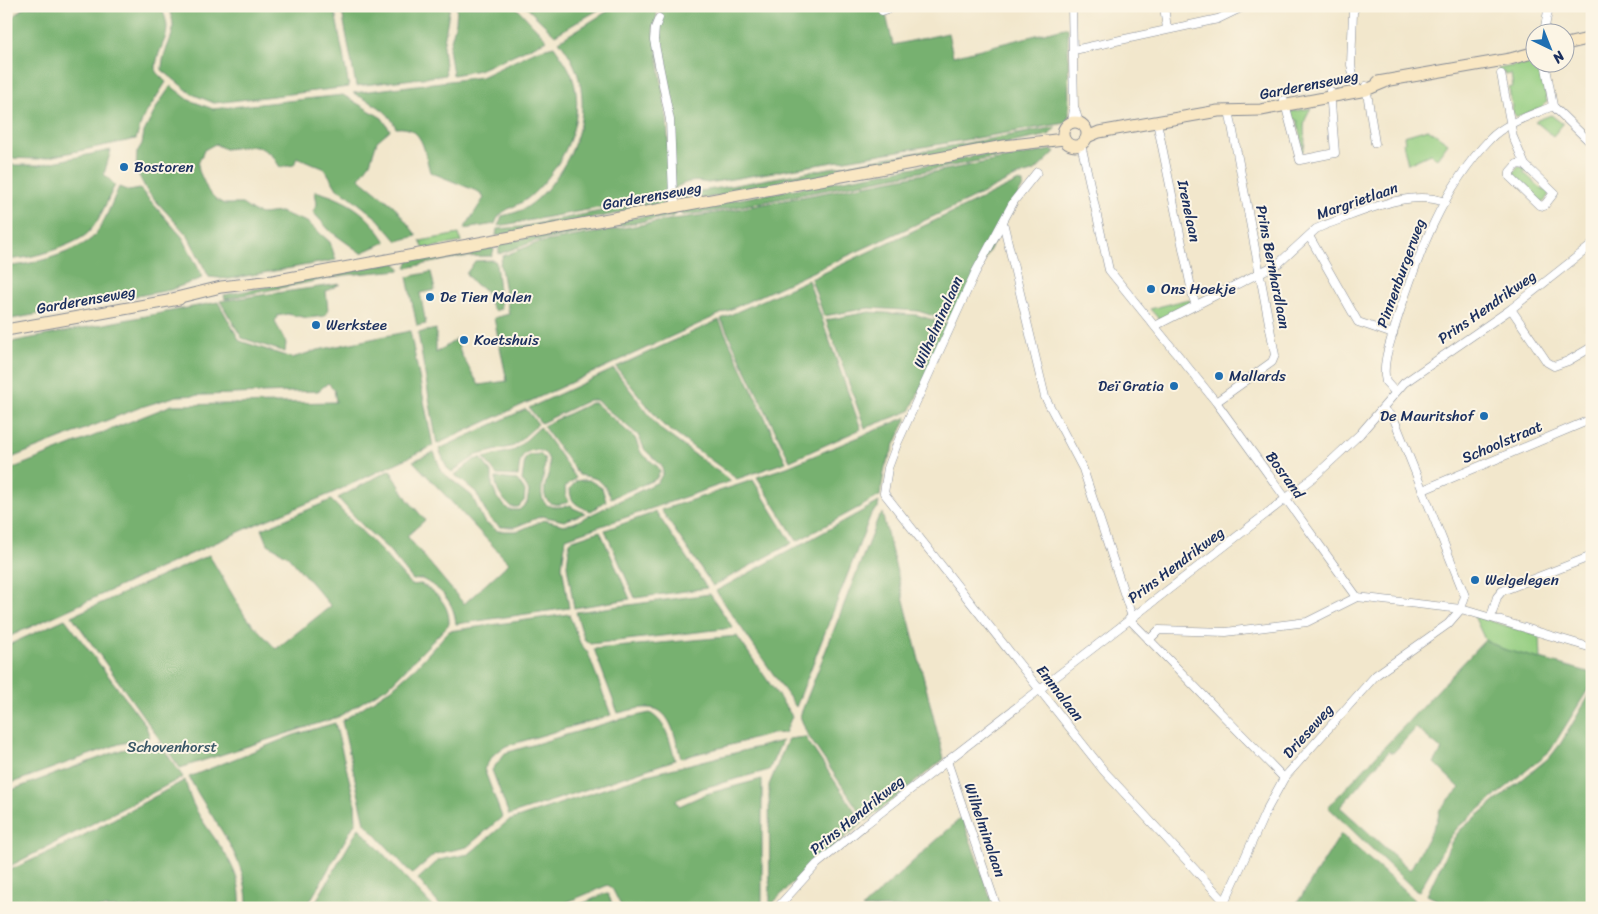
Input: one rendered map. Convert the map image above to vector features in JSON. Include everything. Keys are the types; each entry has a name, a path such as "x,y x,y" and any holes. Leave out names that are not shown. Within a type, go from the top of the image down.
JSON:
{"main road":[{"path":"1576,42 1592,38"},
{"name":"Garderenseweg","path":"1492,61 1500,54 1526,50"},
{"name":"Garderenseweg","path":"1080,134 1284,103 1526,55"},
{"path":"1066,127 1080,134 1070,145 1064,137 1066,127"},
{"name":"Garderenseweg","path":"6,330 172,300 221,287 273,281 676,206 1064,137"}],"street":[{"path":"882,10 897,6"},
{"name":"Bosrand","path":"1072,6 1074,108 1109,270 1216,402 1357,596"},
{"path":"1164,6 1167,29"},
{"path":"1074,50 1218,19 1246,6"},
{"path":"1356,6 1353,12 1351,64 1361,88 1375,143"},
{"path":"1546,22 1549,6"},
{"path":"659,18 655,28 654,40 670,120 673,195 676,206"},
{"path":"1547,72 1553,106 1592,144"},
{"path":"1501,74 1510,126 1526,165 1554,191 1553,197 1544,206 1539,205 1510,177 1510,172 1517,164 1526,165"},
{"path":"1284,103 1300,160 1335,153 1331,94"},
{"name":"Pinnenburgerweg","path":"1395,392 1384,378 1385,364 1422,247 1445,202 1474,158 1491,138 1510,126 1553,106"},
{"name":"Prins Bernhardlaan","path":"1216,402 1272,362 1275,355 1259,272 1234,110"},
{"name":"Irenelaan","path":"1157,122 1196,304"},
{"name":"Wilhelminalaan","path":"884,493 888,468 897,444 975,273 1014,201 1037,172"},
{"name":"Margrietlaan","path":"1155,326 1287,258 1309,236 1325,225 1408,198 1432,198 1445,202"},
{"path":"1003,222 1045,397 1083,469 1130,618 1149,640 1284,778"},
{"path":"1309,236 1358,322 1393,334"},
{"name":"Prins Hendrikweg","path":"776,908 817,864 1039,688 1315,476 1360,434 1395,392 1413,376 1511,309 1592,245"},
{"path":"1511,309 1547,362 1554,366 1568,361 1592,347"},
{"path":"1383,408 1394,419 1465,596 1461,609"},
{"name":"Schoolstraat","path":"1423,490 1592,419"},
{"name":"Emmalaan","path":"884,493 1104,771 1223,905"},
{"path":"1491,617 1497,597 1502,591 1592,556"},
{"path":"1149,640 1159,630 1226,632 1307,622 1357,596 1461,609 1592,648"},
{"name":"Drieseweg","path":"1223,905 1266,811 1284,778 1376,675 1448,624 1461,609"},
{"name":"Wilhelminalaan","path":"948,761 997,908"}],"green space":[{"path":"26,6 160,6 167,26 156,72 166,82 143,118 136,139 39,159 6,158 6,23"},
{"path":"167,6 334,6 349,87 214,103 192,94 162,70 173,25"},
{"path":"341,6 450,6 443,47 446,75 356,86"},
{"path":"457,6 515,6 547,40 479,70 453,75 449,48 456,22"},
{"path":"525,6 605,6 555,35"},
{"path":"616,6 656,6 657,18 653,27 667,118 671,195 498,226 502,216 524,209 546,190 570,155 576,138 582,105 581,88 570,56 559,41"},
{"path":"660,6 884,6 893,45 948,33 953,56 1068,27 1069,117 1066,123 708,183 690,182 674,189 671,115 656,41 661,20"},
{"path":"554,46 572,76 576,93 574,127 568,144 551,174 527,199 500,215 495,224 464,229 484,198 479,192 430,172 424,148 417,135 405,128 396,128 393,121 384,111 353,93 481,77 538,50"},
{"path":"1526,63 1526,72 1542,72 1547,102 1542,107 1517,117 1513,113 1509,88 1513,87 1511,74 1499,73 1498,69"},
{"path":"171,86 189,100 213,109 343,95 382,118 390,130 377,141 370,163 359,178 394,206 417,236 397,241 378,219 348,195 337,189 325,169 297,157 294,165 280,167 272,155 261,148 250,146 225,149 215,144 204,150 198,164 208,191 217,200 224,204 242,204 254,212 262,214 280,212 307,222 330,242 336,260 229,279 209,277 188,236 147,191 136,170 137,152 142,144 144,132 159,103"},
{"path":"1311,108 1305,122 1305,143 1304,147 1302,152 1301,148 1304,146 1302,145 1298,121 1290,116 1289,112"},
{"path":"1551,115 1563,124 1553,136 1535,121"},
{"path":"1056,127 1049,135 995,146 680,203 676,194 708,190"},
{"path":"1428,129 1448,143 1437,158 1430,154 1408,164 1403,143 1405,142 1404,136"},
{"path":"1065,144 1059,148 1051,147 711,212 682,215 679,210 1014,149"},
{"path":"111,150 104,174 115,185 100,216 88,233 72,243 49,252 25,258 6,259 6,165 39,165"},
{"path":"1051,150 1055,152 1035,171 1015,177 967,201 437,444 418,333 436,329 436,353 457,339 461,354 479,385 507,381 494,318 509,314 500,263 503,256 537,243 711,214"},
{"path":"1519,166 1528,170 1523,172 1543,190 1551,191 1544,202 1540,202 1514,177 1514,172"},
{"path":"1019,181 1023,183 1023,186 952,322 918,311 869,308 824,316 811,279"},
{"path":"119,187 129,191 140,189 183,238 202,276 200,279 170,290 6,320 6,266 40,261 87,242 102,225"},
{"path":"315,191 347,203 356,209 372,223 386,242 361,253 330,231 313,212 317,204"},
{"path":"671,197 670,204 496,236 497,229 521,227"},
{"path":"676,210 676,214 673,216 536,241 499,254 499,243"},
{"path":"459,234 461,242 424,249 420,241"},
{"path":"490,247 494,249 492,256 459,257 406,268 409,259"},
{"path":"493,260 496,262 501,309 494,311 484,289 476,285 466,274 475,261"},
{"path":"395,262 401,270 345,275 225,299 224,295"},
{"path":"431,272 435,290 420,293 426,324 417,326 407,277"},
{"path":"808,280 861,429 790,461 721,319"},
{"path":"340,284 326,291 328,310 325,316 308,318 287,314 277,316 275,322 286,343 285,352 242,338 220,301"},
{"path":"1185,300 1191,301 1187,306 1160,320 1150,309"},
{"path":"218,302 240,341 292,358 318,350 410,331 433,446 330,494 259,523 6,638 6,471 172,405 336,402 334,389 328,383 318,391 177,396 141,407 6,460 6,343"},
{"path":"869,312 917,315 950,325 910,411 865,428 826,320"},
{"path":"719,320 786,462 737,479 663,425 616,367"},
{"path":"614,369 660,429 731,481 566,538 562,566 569,608 456,624 453,609 441,592 422,579 413,580 388,549 364,527 338,498 390,470 408,500 425,520 407,536 464,604 509,563 413,461 434,452 442,472 472,496 484,522 498,531 518,531 544,520 564,525 574,523 658,482 663,473 662,466 645,450 638,435 596,400 589,400 541,423 529,408"},
{"path":"591,403 595,403 635,438 641,453 658,467 660,472 656,479 611,498 599,480 579,475 543,426"},
{"path":"526,409 538,424 514,446 477,455 452,472 447,468 439,449"},
{"path":"907,417 885,467 880,496 797,541 757,477 787,467"},
{"path":"540,427 576,478 565,487 566,497 569,502 555,504 547,500 545,490 549,463 546,454 543,452 531,450 524,454 520,461 518,476 497,475 484,458 515,450"},
{"path":"540,454 545,459 542,488 544,502 549,506 558,507 571,505 573,508 585,513 564,521 542,516 515,527 500,527 489,518 476,492 455,475 474,460 481,458 492,474 492,485 497,498 509,510 519,510 527,503 529,491 522,480 525,459 529,455"},
{"path":"496,478 517,480 525,491 524,501 518,507 511,507 502,497 498,491"},
{"path":"589,480 602,488 606,501 591,511 579,506 571,498 570,489 576,481"},
{"path":"753,480 792,543 713,586 661,510"},
{"name":"Schovenhorst","path":"331,500 383,553 411,585 421,584 441,600 449,617 449,624 390,685 338,717 180,768 72,616 209,555 245,616 276,649 331,606 288,556 268,544 262,529"},
{"path":"879,502 878,508 871,514 796,707 716,591"},
{"path":"656,512 707,588 635,598 605,530"},
{"path":"882,513 944,759 866,821 807,734 800,716 878,518"},
{"path":"600,531 630,599 574,608 567,565 570,541"},
{"path":"710,594 733,628 590,644 584,639 576,612"},
{"path":"569,614 580,643 588,653 611,715 506,746 494,754 484,769 502,817 467,847 435,854 412,874 365,823 342,721 392,688 416,667 449,631"},
{"path":"1474,616 1540,636 1541,660 1503,649 1485,640"},
{"path":"65,619 145,724 150,737 119,744 6,785 6,646"},
{"path":"737,636 792,716 785,733 772,734 681,758 672,727 657,709 645,708 618,713 594,649"},
{"path":"1485,640 1503,649 1592,673 1592,683 1550,751 1458,827 1450,837 1419,891 1414,889 1328,807","holes":["1416,728 1442,750 1434,763 1460,788 1440,809 1437,821 1410,870 1340,807 1389,751 1393,753"]},
{"path":"1592,691 1592,906 1589,908 1450,908 1445,901 1439,901 1427,895 1452,841 1460,830 1551,756 1561,743"},
{"path":"650,713 656,717 664,728 675,760 509,815 492,770 505,753 617,720"},
{"path":"335,723 355,803 356,821 306,908 247,908 246,889 235,855 189,777 294,735"},
{"path":"805,737 863,823 813,862 770,906 769,785 788,739"},
{"path":"782,741 769,770 703,788 676,800 679,806 706,794 762,779 762,908 622,908 613,890 608,885 553,908 442,908 418,879 439,860 469,854 508,821 643,776"},
{"path":"159,743 183,777 6,868 6,792 121,750"},
{"path":"185,780 199,815 231,864 240,892 240,908 6,908 6,872 75,840"},
{"path":"962,817 992,902 986,908 862,908"},
{"path":"359,828 434,908 312,908"},
{"path":"1341,834 1415,900 1411,908 1294,908"},
{"path":"608,894 614,908 573,908"}],"place":[{"name":"Bostoren","path":"124,167"},
{"name":"Ons Hoekje","path":"1151,289"},
{"name":"De Tien Malen","path":"430,297"},
{"name":"Werkstee","path":"316,325"},
{"name":"Koetshuis","path":"464,340"},
{"name":"Mallards","path":"1219,376"},
{"name":"Deï Gratia","path":"1174,386"},
{"name":"De Mauritshof","path":"1484,416"},
{"name":"Welgelegen","path":"1475,580"}]}
